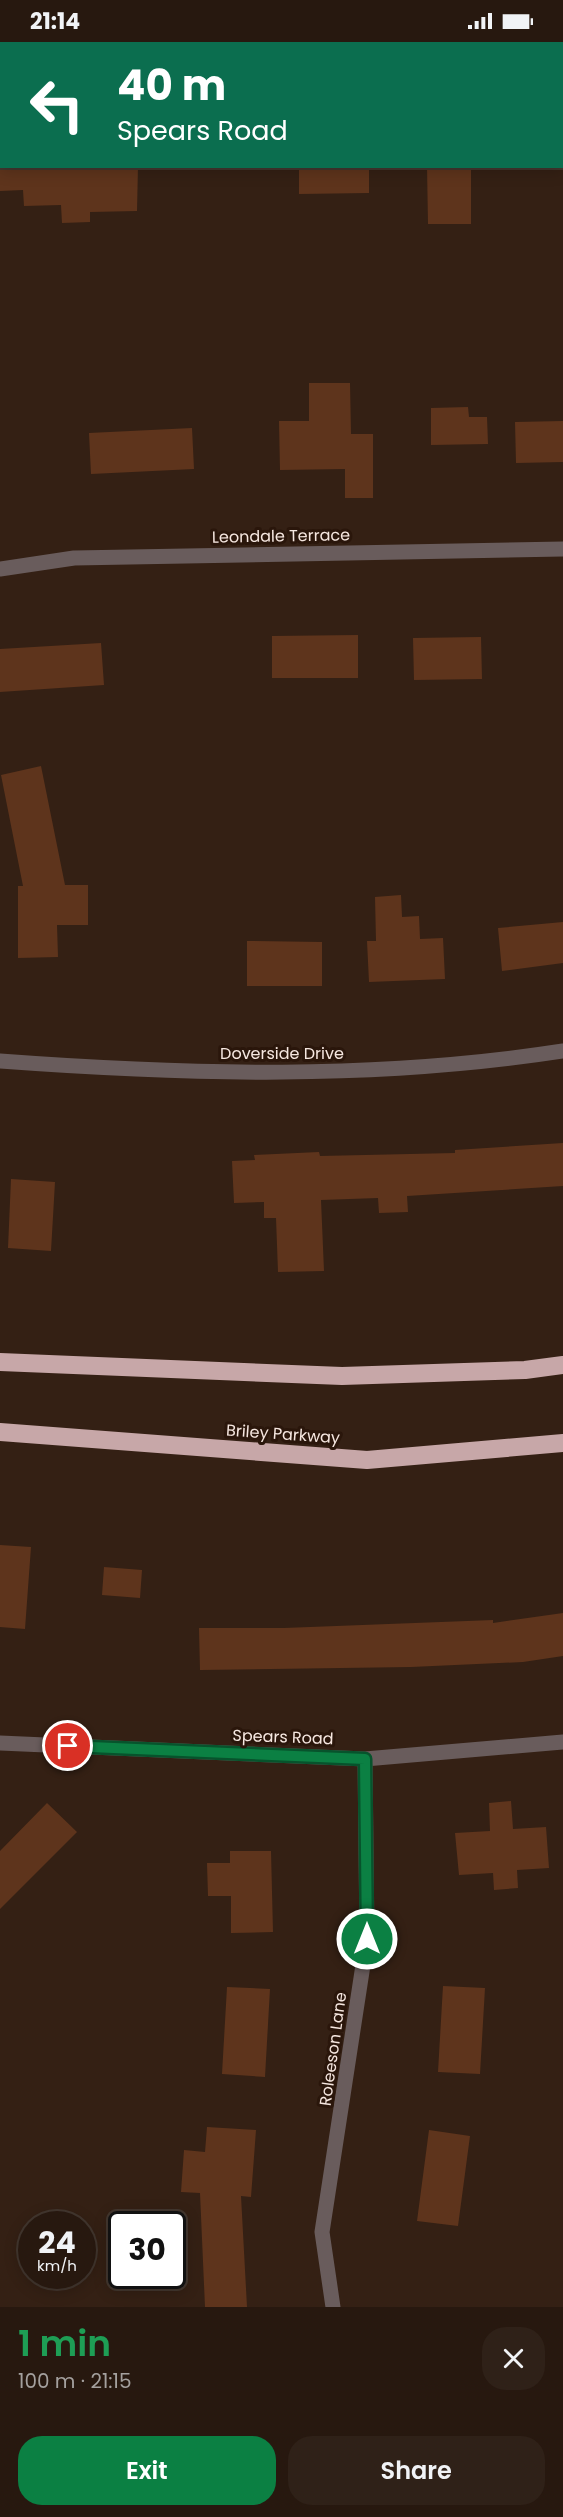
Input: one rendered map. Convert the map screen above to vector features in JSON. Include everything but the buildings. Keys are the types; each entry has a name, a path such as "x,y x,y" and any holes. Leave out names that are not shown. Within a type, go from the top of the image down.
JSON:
{"highway":[{"path":"3,1362 342,1376 525,1370 563,1365"},
{"name":"Briley Parkway","path":"3,1432 367,1460 563,1443"}],"street":[{"name":"Leondale Terrace","path":"0,569 74,558 563,549"},
{"name":"Doverside Drive","path":"0,1061 105,1069 304,1074 498,1061 563,1051"},
{"name":"Spears Road","path":"0,1743 365,1759 563,1742"},
{"name":"Roleeson Lane","path":"333,2307 322,2232 367,1939 365,1759"}],"route":[{"path":"68,1746 365,1759 367,1939"}]}
